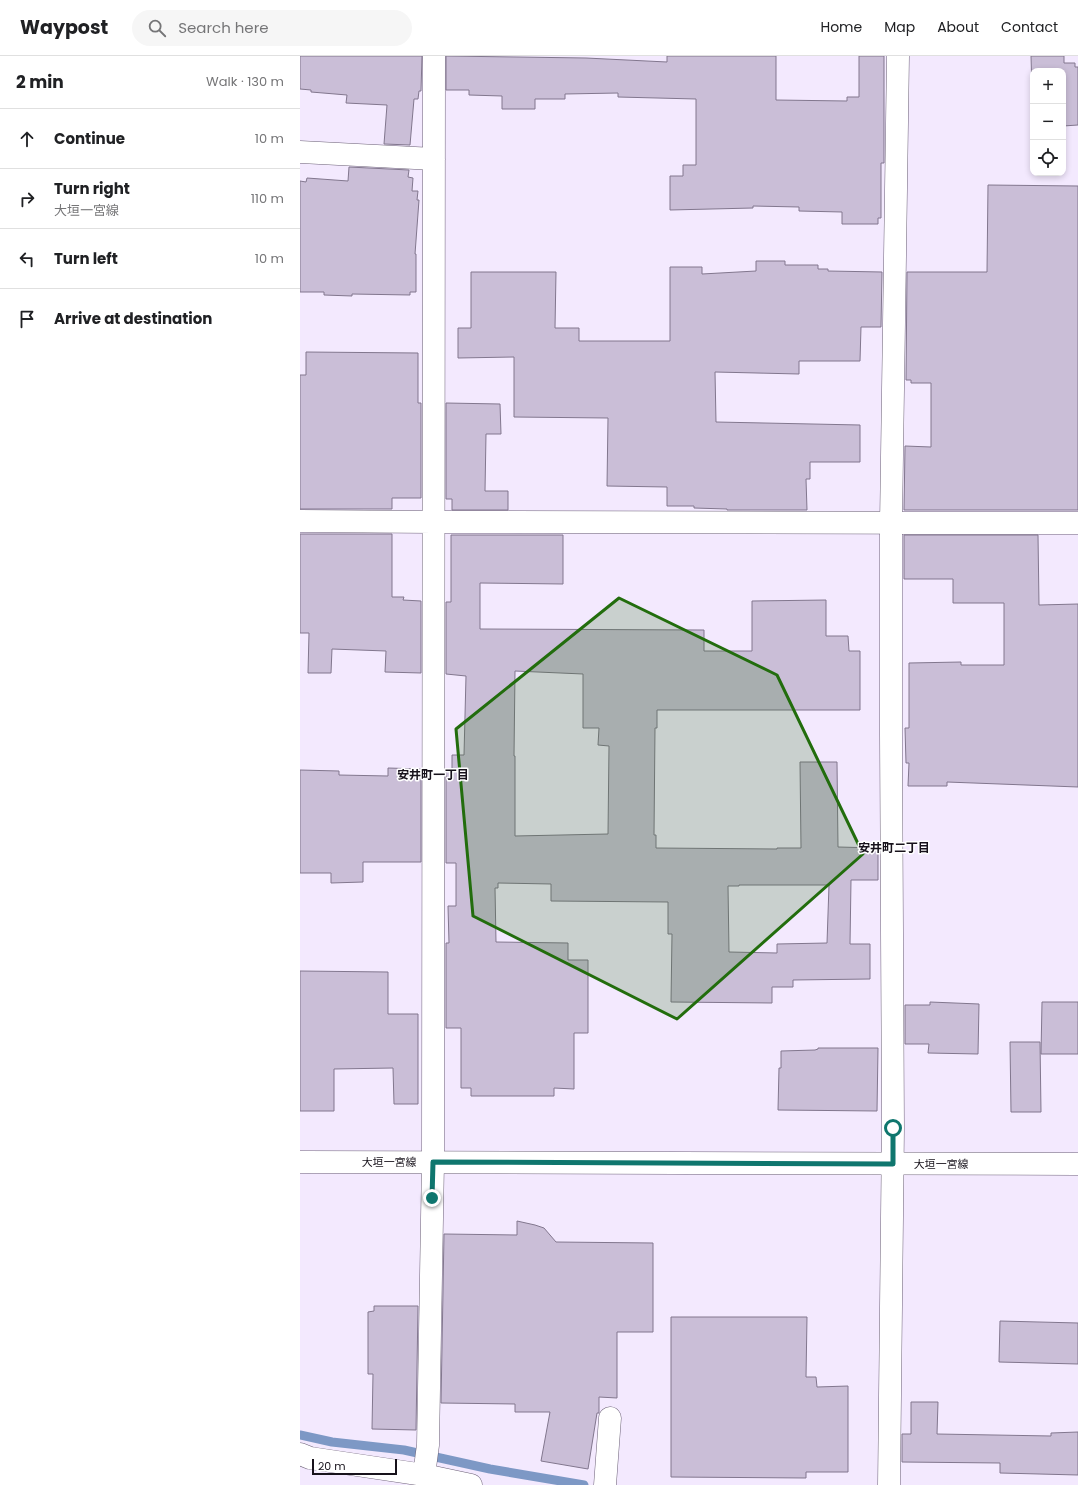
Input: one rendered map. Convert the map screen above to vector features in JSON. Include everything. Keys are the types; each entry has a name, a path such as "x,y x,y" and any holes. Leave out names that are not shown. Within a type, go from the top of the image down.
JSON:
{"street":[{"path":"426,1461 433,1162 434,56"},
{"path":"889,1485 893,1164 890,735 891,523 898,56"},
{"path":"300,152 434,159"},
{"path":"300,521 1078,523"},
{"name":"大垣一宮線","path":"300,1162 1078,1164"},
{"path":"605,1479 610,1418"},
{"path":"300,1454 310,1458 426,1461 471,1485"}],"highlighted area":[{"path":"619,598 777,675 863,854 677,1019 473,916 456,729"}],"building":[{"path":"300,56 422,56 421,91 419,91 418,99 414,99 410,145 384,144 387,105 346,103 347,95 311,92 311,90 300,89"},
{"path":"446,56 586,58 667,62 667,56 776,56 776,100 847,101 847,97 859,97 859,56 884,56 884,163 881,163 881,218 878,218 878,224 842,224 842,212 799,211 799,207 753,206 753,208 670,210 670,176 683,176 683,165 696,165 696,99 618,97 618,93 565,94 565,99 535,99 535,109 502,109 502,96 469,95 469,90 446,90"},
{"path":"1031,56 1064,56 1064,63 1075,63 1075,67 1078,67 1078,125 1066,126 1066,68 1031,68"},
{"path":"349,167 409,170 408,177 413,178 412,191 418,191 417,200 419,200 415,254 416,292 410,292 410,295 352,294 352,296 324,295 324,292 300,292 300,181 306,182 307,178 348,181"},
{"path":"988,185 1078,186 1078,510 904,510 905,446 931,447 931,383 911,383 911,380 906,380 907,272 987,272"},
{"path":"756,261 785,261 785,265 818,265 818,269 828,269 828,271 882,272 881,327 861,327 860,361 799,361 799,374 715,372 716,422 860,425 860,462 810,462 810,479 806,479 807,510 727,510 694,508 694,506 667,506 667,487 607,486 608,418 514,417 514,357 458,358 458,328 471,328 471,272 556,272 555,328 579,328 579,341 670,341 670,267 702,267 702,274 756,271"},
{"path":"306,352 418,353 418,403 421,403 421,498 392,498 392,509 300,509 300,375 306,375"},
{"path":"446,403 500,404 501,434 486,434 485,491 508,491 508,510 452,510 452,499 446,499"},
{"path":"300,534 392,534 392,597 404,597 403,600 421,601 421,673 385,672 386,651 332,649 331,673 308,673 309,633 300,633"},
{"path":"451,535 563,535 563,584 480,583 480,629 704,630 704,651 752,651 752,601 826,600 826,636 848,636 849,651 860,651 860,710 657,710 657,728 655,728 654,835 656,835 656,848 801,848 800,762 837,762 838,847 878,848 878,880 851,880 850,944 870,944 870,979 793,980 793,987 772,987 772,1003 671,1002 672,934 668,934 668,902 551,901 551,884 498,883 498,888 495,888 496,942 568,943 568,960 588,960 588,1033 574,1033 574,1089 554,1088 554,1096 471,1096 471,1088 461,1088 461,1028 446,1028 446,943 449,943 448,906 456,906 456,863 446,863 446,769 452,770 452,755 464,755 466,676 446,674 446,602 451,602","holes":["515,671 583,674 583,728 599,728 598,745 609,746 608,834 515,836","829,885 827,943 777,944 777,953 729,952 728,886"]},
{"path":"904,535 1038,535 1039,605 1078,604 1078,787 947,782 947,786 908,786 909,763 906,763 905,728 909,728 909,663 961,662 961,665 1004,665 1004,603 953,603 953,579 904,579"},
{"path":"388,768 421,769 421,862 363,862 363,882 331,883 331,873 300,873 300,770 339,771 339,775 388,776"},
{"path":"300,971 388,972 388,1014 418,1014 418,1104 394,1104 393,1068 334,1069 334,1111 300,1111"},
{"path":"930,1002 979,1004 978,1054 928,1053 929,1044 905,1044 905,1005 930,1005"},
{"path":"1042,1002 1078,1002 1078,1054 1041,1054"},
{"path":"1010,1042 1040,1042 1041,1112 1011,1112"},
{"path":"818,1048 878,1048 877,1111 778,1110 781,1051 815,1050"},
{"path":"517,1221 544,1228 556,1242 653,1243 653,1332 617,1332 617,1398 599,1397 599,1413 597,1413 588,1469 541,1461 550,1412 515,1412 515,1404 441,1403 444,1234 517,1235"},
{"path":"374,1306 418,1306 416,1430 372,1429 373,1374 368,1374 368,1312 374,1311"},
{"path":"671,1317 807,1317 806,1377 816,1377 817,1387 848,1386 848,1472 806,1472 806,1478 671,1477"},
{"path":"1000,1321 1078,1323 1078,1364 999,1362"},
{"path":"911,1402 938,1402 937,1434 1051,1436 1051,1433 1078,1432 1078,1475 1000,1473 1000,1463 902,1462 902,1434 911,1434"}],"waterway":[{"path":"300,1435 332,1442 404,1450 490,1469 584,1485"}],"district":[{"name":"安井町一丁目","path":"433,774"},
{"name":"安井町二丁目","path":"894,847"}],"route":[{"path":"432,1198 433,1162 893,1164 893,1128"}]}
